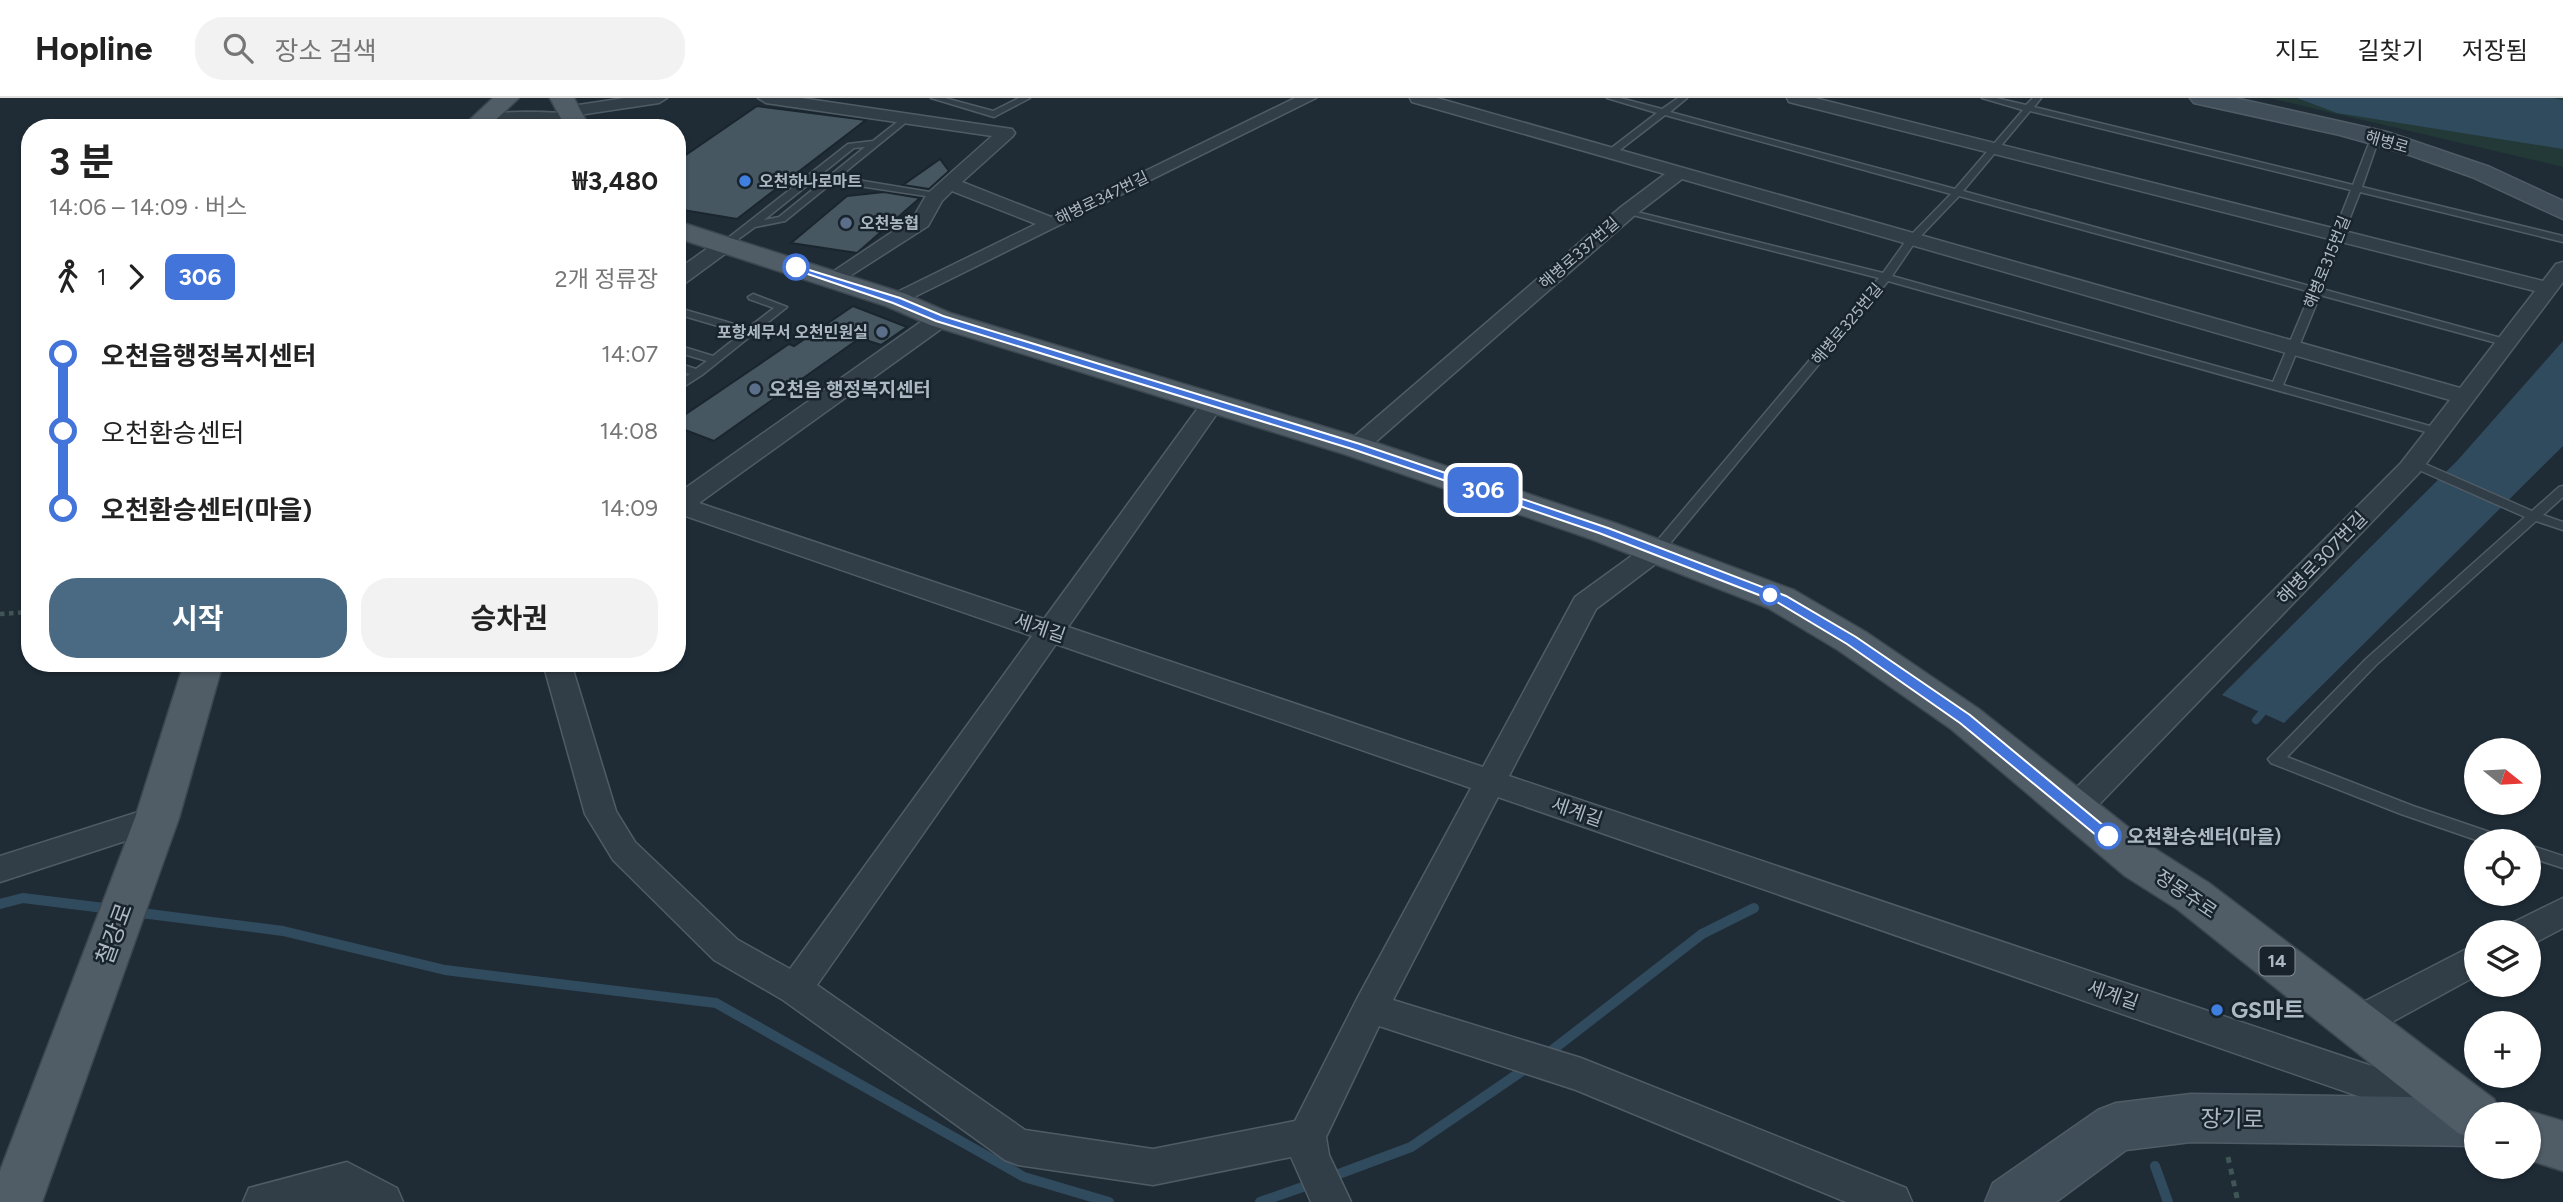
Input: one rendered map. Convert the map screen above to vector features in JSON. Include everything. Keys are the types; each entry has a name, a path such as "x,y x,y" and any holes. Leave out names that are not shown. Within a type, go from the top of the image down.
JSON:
{"main road":[{"path":"483,119 507,98"},
{"name":"해병로","path":"2202,98 2375,138 2481,172 2563,211"},
{"name":"정몽주로","path":"686,230 739,234 832,279 940,318 1356,447 1657,550 1781,599 1852,641 1965,719 2141,863 2193,896 2464,1109"},
{"name":"철강로","path":"15,1202 149,838 201,672"},
{"name":"장기로","path":"2012,1202 2116,1127 2191,1118 2464,1119"},
{"path":"2541,1140 2563,1146"}],"street":[{"path":"522,119 572,114 659,98"},
{"path":"766,98 1006,133 943,190 921,222 832,279"},
{"name":"해병로347번길","path":"896,300 1308,98"},
{"path":"1418,98 2466,397"},
{"path":"1795,98 2339,236 2556,278"},
{"name":"해병로337번길","path":"1356,447 1628,211 1679,172"},
{"path":"943,190 1050,223"},
{"path":"686,273 739,234"},
{"name":"해병로307번길","path":"2075,809 2422,466 2440,432 2556,278"},
{"path":"686,499 940,318"},
{"path":"795,989 1214,402"},
{"name":"세계길","path":"686,508 2464,1115"},
{"path":"1331,1202 1309,1146 1370,1007 1585,604 1657,550"},
{"path":"560,672 601,814 624,851 726,950 795,989 1018,1147 1153,1167 1309,1146"},
{"path":"0,869 149,838"},
{"path":"2541,924 2563,912"},
{"path":"2357,1023 2464,965"},
{"path":"1370,1007 1501,1051 1581,1074 1892,1202"},
{"path":"263,1202 347,1181 383,1202"}],"lane":[{"path":"935,98 953,99 994,114 1026,98"},
{"path":"1611,98 2508,343"},
{"path":"1609,154 1683,98"},
{"path":"1986,98 2563,239"},
{"name":"해병로325번길","path":"1657,550 1886,277 1911,240 1958,192 2036,98"},
{"path":"739,234 782,219 906,118"},
{"name":"해병로315번길","path":"2277,386 2339,236 2375,138"},
{"path":"739,234 851,146 876,143"},
{"path":"831,179 943,190"},
{"path":"1628,211 1886,277 2440,432"},
{"path":"686,382 782,307 753,297"},
{"path":"686,313 750,332"},
{"path":"686,351 715,360"},
{"path":"686,369 698,373"},
{"path":"2422,466 2563,526"},
{"path":"2464,829 2276,759 2371,663 2530,514 2563,490"},
{"path":"2541,855 2563,862"}],"path":[{"path":"0,614 21,613"},
{"path":"2220,1118 2238,1202"}],"green space":[{"path":"2269,98 2563,98 2563,167"}],"water":[{"path":"2297,98 2563,100 2563,149 2337,113"},
{"path":"2563,341 2563,446 2284,723 2222,695 2457,461"}],"building":[{"path":"757,106 866,120 737,219 686,210 686,155"},
{"path":"940,159 949,171 929,189 903,185"},
{"path":"884,192 920,198 857,253 791,243 847,196"},
{"name":"오천읍 행정복지센터","path":"853,306 907,327 881,345 860,338 714,441 686,430 686,414 789,344 794,346"}],"waterway":[{"path":"2256,720 2268,706"},
{"path":"0,904 23,898 112,909"},
{"path":"1546,1055 1702,934 1754,908"},
{"path":"133,912 283,931 445,970 716,1003 1024,1177 1109,1202"},
{"path":"1328,1178 1411,1147 1528,1067"},
{"path":"2155,1166 2168,1202"},
{"path":"1260,1202 1314,1183"}],"bus line":[{"name":"306","path":"796,267 896,300 940,318 1356,447 1604,530 1781,599 1852,641 1965,719 2108,836"}],"place":[{"name":"오천하나로마트","path":"745,181"},
{"name":"오천농협","path":"846,223"},
{"name":"포항세무서 오천민원실","path":"882,332"},
{"name":"오천읍 행정복지센터","path":"755,389"},
{"name":"오천환승센터(마을)","path":"2108,836"},
{"name":"GS마트","path":"2217,1010"}]}
